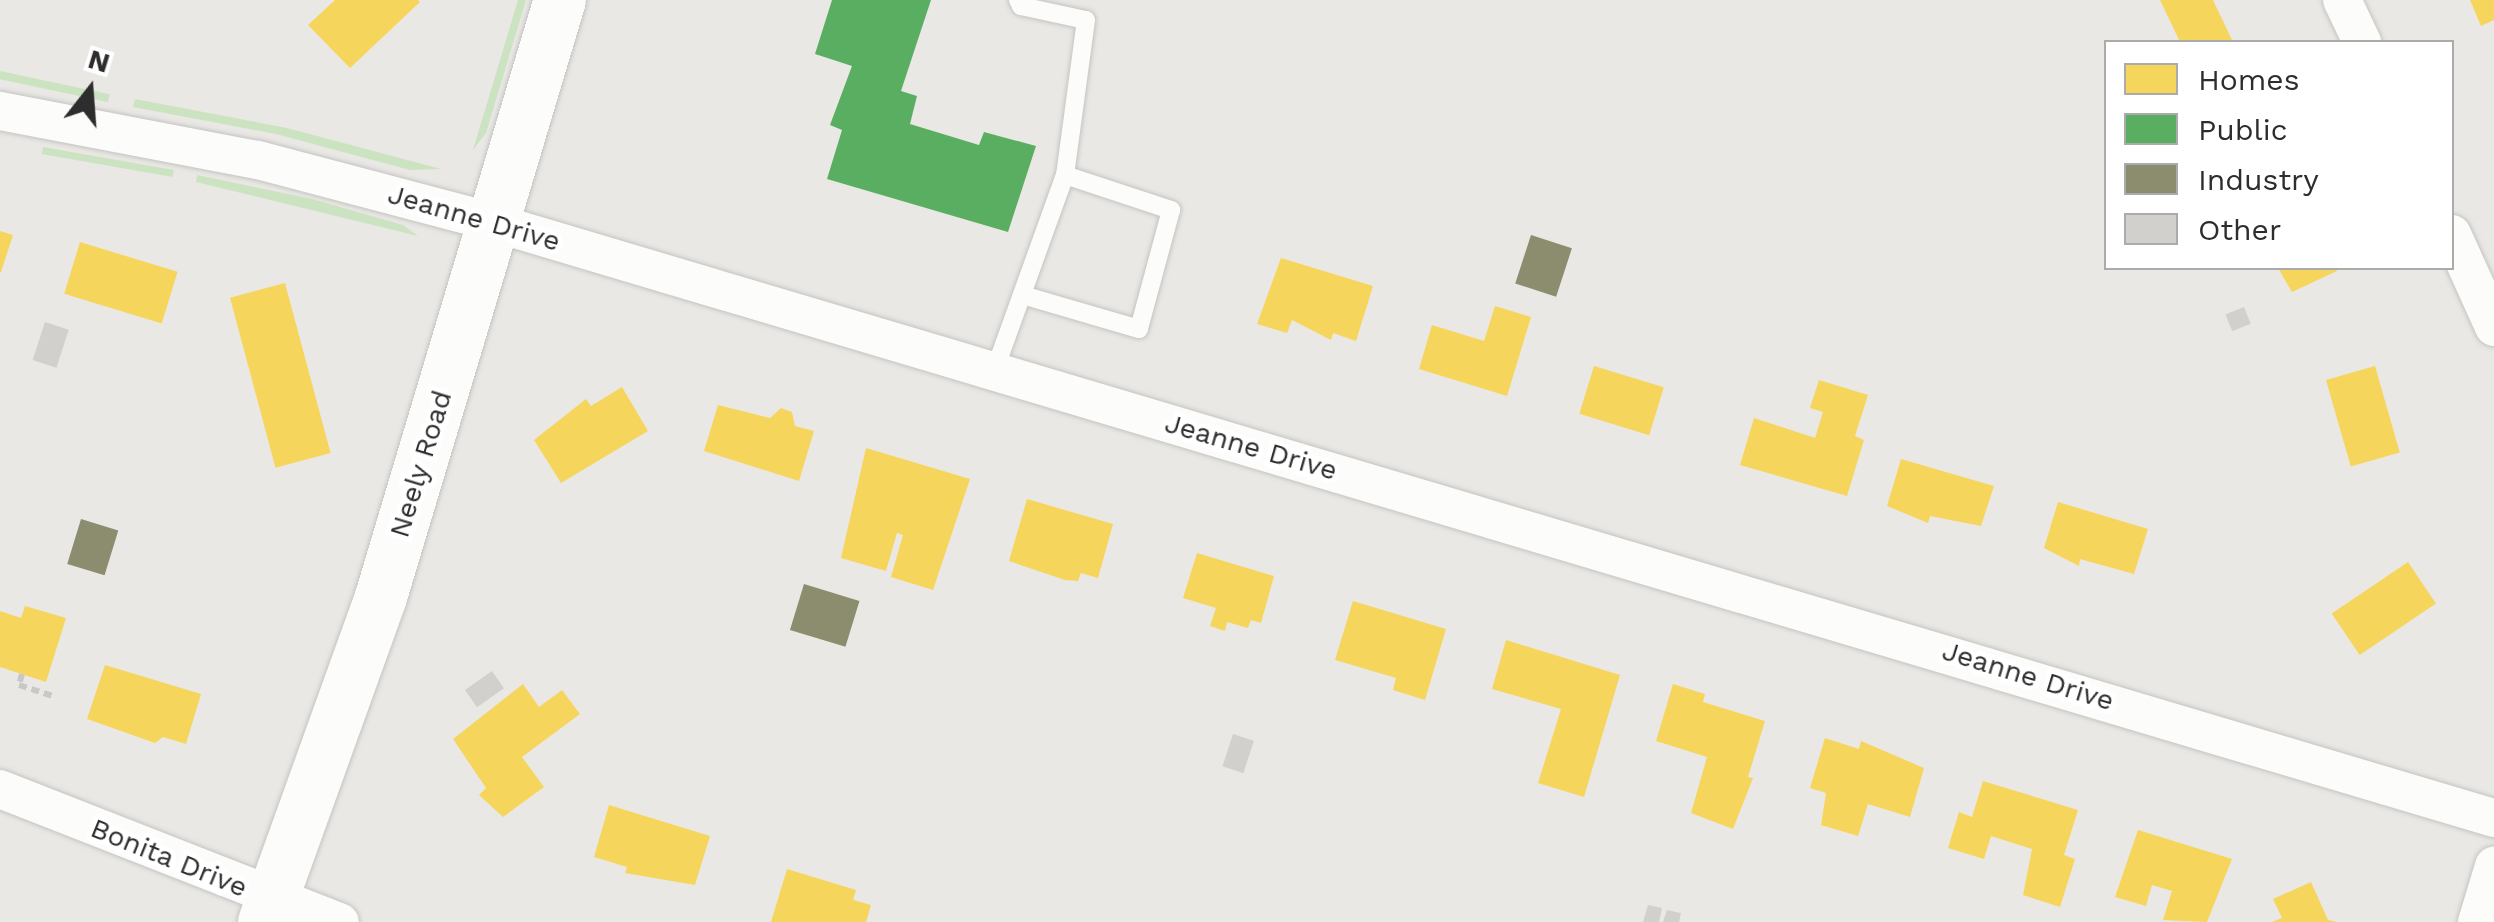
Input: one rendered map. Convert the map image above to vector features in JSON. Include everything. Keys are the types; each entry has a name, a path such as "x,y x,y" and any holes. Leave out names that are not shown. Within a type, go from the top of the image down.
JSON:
{"street":[{"name":"Neely Road","path":"268,910 380,597 560,0"},
{"path":"2342,0 2361,40"},
{"name":"Jeanne Drive","path":"0,110 307,171 492,222 2494,818"},
{"path":"2454,238 2492,317"},
{"name":"Bonita Drive","path":"0,789 268,910 340,922"},
{"path":"2478,922 2494,866"}],"lane":[{"path":"994,372 1065,175 1086,20 1021,6 1018,0"},
{"path":"1022,295 1138,330 1171,210 1065,175"}],"path":[{"path":"22,674 19,685 53,696"}],"green space":[{"path":"518,0 526,0 486,133 473,150"},
{"path":"0,71 110,94 108,102 0,79"},
{"path":"135,99 287,128 441,169 410,170 276,134 133,107"},
{"path":"43,147 174,170 173,177 42,154"},
{"path":"197,175 312,199 403,225 418,236 196,182"}],"building: Homes":[{"path":"335,0 420,2 350,68 308,25"},
{"path":"2160,0 2213,0 2232,40 2179,40"},
{"path":"2470,0 2494,0 2494,20 2481,26"},
{"path":"0,231 13,235 1,272 0,272"},
{"path":"80,242 178,272 162,323 64,294"},
{"path":"1281,258 1373,286 1356,341 1333,333 1331,340 1292,320 1287,333 1257,324"},
{"path":"2279,270 2337,270 2337,271 2292,292"},
{"path":"285,283 331,453 275,468 230,298"},
{"path":"1495,306 1531,317 1507,396 1419,369 1432,325 1484,341"},
{"path":"1594,366 1664,387 1649,435 1579,414"},
{"path":"2375,366 2400,453 2351,467 2326,380"},
{"path":"1819,380 1868,395 1855,436 1864,440 1847,496 1740,465 1754,418 1815,438 1823,412 1810,408"},
{"path":"622,387 648,431 561,483 534,440 586,399 591,406"},
{"path":"718,405 770,418 781,408 792,412 795,426 814,431 799,481 704,451"},
{"path":"866,448 970,479 933,590 891,577 903,535 897,533 886,571 841,558"},
{"path":"1901,459 1994,486 1981,526 1930,516 1928,523 1887,506"},
{"path":"1027,499 1113,524 1098,578 1081,573 1078,581 1065,580 1009,561"},
{"path":"2058,502 2148,529 2134,574 2080,559 2079,566 2044,548"},
{"path":"1197,553 1274,576 1261,623 1251,620 1248,628 1227,622 1225,631 1210,626 1216,608 1183,598"},
{"path":"2408,562 2436,603 2360,655 2332,613"},
{"path":"1353,601 1446,629 1425,700 1393,690 1396,678 1335,660"},
{"path":"25,606 66,618 46,682 0,667 0,611 21,618"},
{"path":"1506,640 1620,675 1584,797 1538,783 1561,709 1492,689"},
{"path":"105,665 201,694 186,744 163,737 155,743 87,719"},
{"path":"523,684 539,707 562,690 580,714 522,757 544,787 503,817 479,795 486,788 453,739"},
{"path":"1673,684 1705,694 1703,702 1765,721 1748,777 1753,778 1733,829 1691,813 1707,757 1656,741"},
{"path":"1825,738 1859,749 1861,741 1924,768 1910,817 1868,804 1858,836 1821,825 1826,793 1810,788"},
{"path":"1983,781 2078,810 2064,855 2075,859 2060,907 2023,895 2032,849 1991,836 1984,859 1948,848 1959,812 1972,817"},
{"path":"609,805 710,836 695,885 625,873 627,867 594,857"},
{"path":"2138,830 2232,859 2207,922 2163,920 2172,891 2152,885 2146,906 2115,897"},
{"path":"787,869 856,890 853,900 871,905 866,922 771,922"},
{"path":"2311,882 2328,920 2337,922 2272,922 2282,918 2273,899"}],"building: Public":[{"path":"832,0 931,0 901,91 917,96 910,124 979,145 984,132 1036,146 1008,232 827,179 842,130 830,125 852,66 815,54"}],"building: Industry":[{"path":"1531,235 1572,248 1556,297 1515,284"},
{"path":"81,519 118,530 105,575 67,564"},
{"path":"804,584 859,601 845,647 790,630"}],"building: Other":[{"path":"2244,307 2251,324 2232,331 2225,314"},
{"path":"45,322 69,330 56,368 33,360"},
{"path":"492,671 504,688 477,707 465,690"},
{"path":"1233,734 1254,741 1243,773 1222,766"},
{"path":"1648,905 1662,908 1659,922 1643,922"},
{"path":"1667,910 1681,913 1679,922 1663,922"}]}
